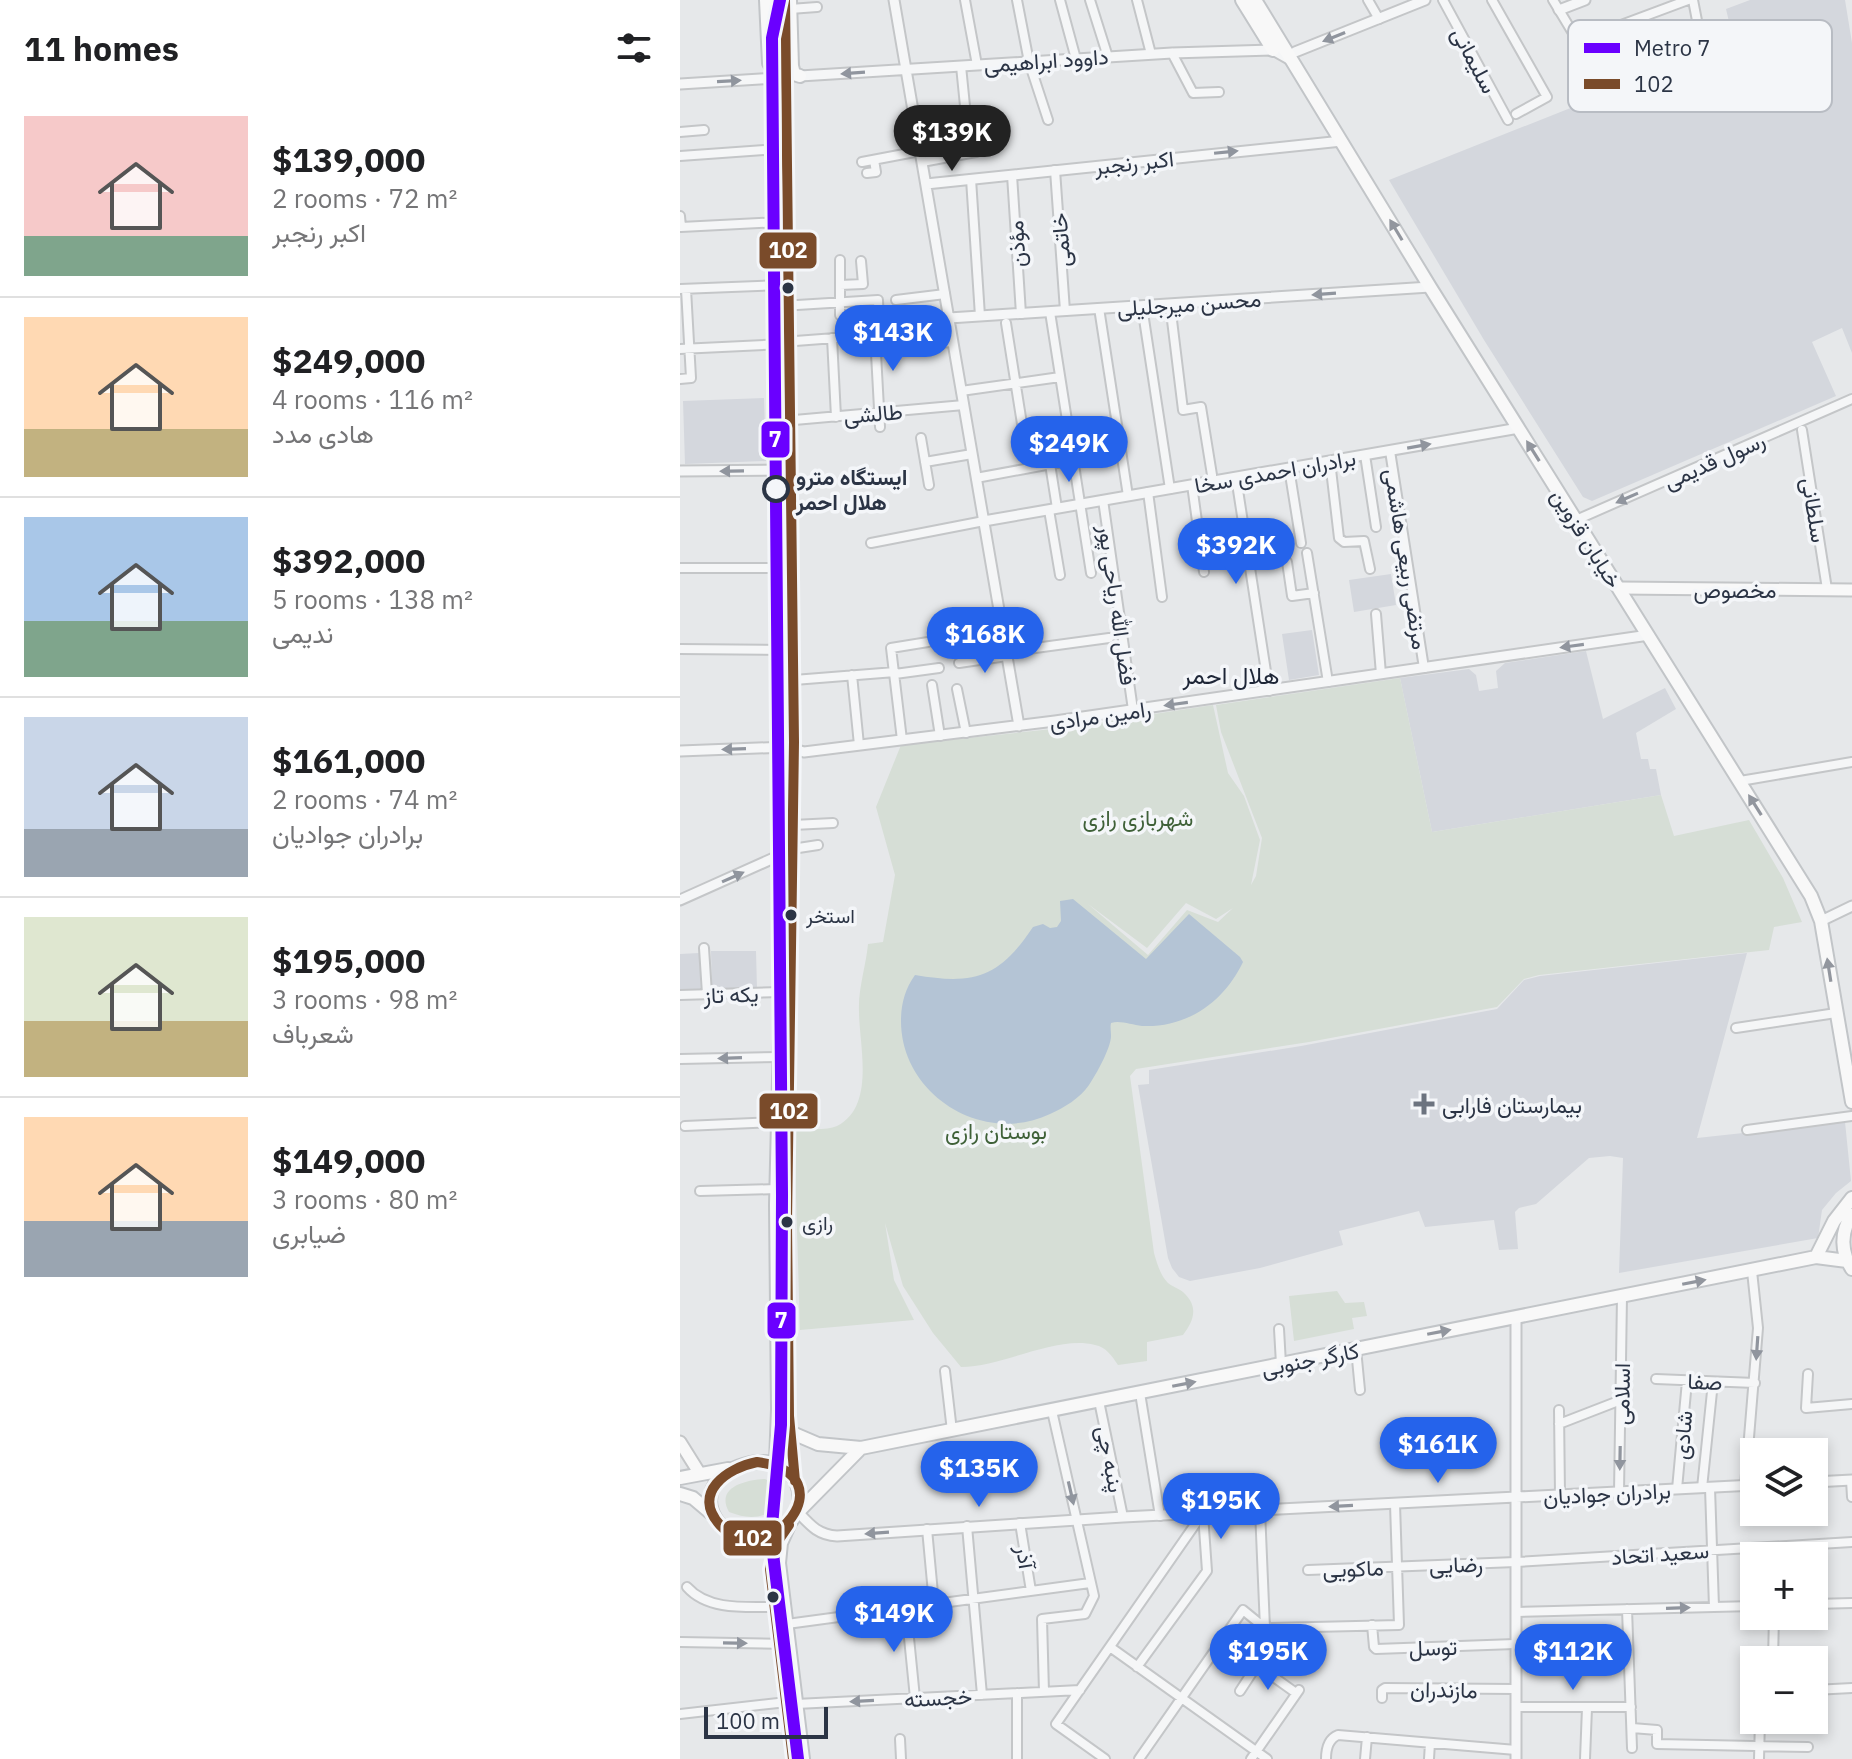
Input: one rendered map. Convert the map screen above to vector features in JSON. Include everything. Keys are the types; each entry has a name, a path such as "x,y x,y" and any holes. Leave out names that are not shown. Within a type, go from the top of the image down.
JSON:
{"main road":[{"path":"766,0 769,63 778,78"},
{"path":"776,0 789,851 778,1122 776,1462"},
{"path":"1242,0 1273,50"},
{"name":"خیابان قزوین","path":"1258,0 1263,15 1292,56 1430,287 1816,905 1852,1102"},
{"path":"790,4 792,66 794,74 800,76"},
{"name":"مخصوص","path":"1619,588 1852,590"},
{"path":"1816,1257 1834,1221 1852,1198"},
{"path":"1850,1265 1844,1238 1852,1215"},
{"name":"کارگر جنوبی","path":"778,1409 790,1432 818,1444 861,1448 1816,1257 1850,1265"},
{"path":"680,1442 700,1474"},
{"path":"803,1759 780,1551 789,1525 798,1512 861,1448"},
{"path":"680,1478 757,1462 776,1462 792,1475 799,1496 798,1512"},
{"path":"712,1514 710,1501 716,1483 739,1467"},
{"path":"680,1494 693,1498 726,1530 744,1538 766,1536 789,1525"}],"street":[{"path":"894,0 1019,726"},
{"path":"965,0 977,65"},
{"path":"1017,0 1029,62 1048,120"},
{"path":"1060,0 1076,59"},
{"path":"1090,0 1108,57"},
{"path":"1137,0 1151,54"},
{"path":"1368,0 1379,19"},
{"path":"1292,56 1425,0"},
{"name":"سلیمانی","path":"1443,0 1512,117 1547,97 1492,0"},
{"path":"1553,0 1568,25"},
{"path":"1559,10 1585,0"},
{"path":"1635,20 1690,0 1696,20"},
{"path":"790,4 817,7"},
{"name":"داوود ابراهیمی","path":"800,76 1172,53 1273,50 1292,56"},
{"path":"1172,53 1193,93 1219,92"},
{"path":"961,66 965,106"},
{"path":"680,84 778,78"},
{"path":"862,162 920,152 992,129 994,141 1001,140"},
{"path":"680,132 704,130"},
{"name":"اکبر رنجبر","path":"926,184 1342,141"},
{"path":"680,156 779,149"},
{"path":"920,152 976,152"},
{"path":"867,173 876,172 874,160"},
{"name":"خاتمی","path":"1055,170 1065,311"},
{"name":"مؤذن","path":"1012,175 1021,314"},
{"path":"971,179 980,316"},
{"path":"680,216 681,227 780,222"},
{"path":"840,260 840,315"},
{"path":"840,285 863,284 861,261"},
{"path":"680,379 691,378 684,349 683,289 781,285"},
{"name":"محسن میرجلیلی","path":"949,318 1430,287"},
{"path":"896,300 945,294"},
{"path":"781,306 878,300 879,321"},
{"path":"1170,304 1183,410 1201,407 1212,475"},
{"path":"1142,306 1170,489"},
{"path":"1099,308 1128,496"},
{"path":"1050,312 1091,573"},
{"path":"1006,323 1029,468"},
{"path":"684,349 875,335 880,427"},
{"path":"832,338 836,417"},
{"path":"897,346 953,342"},
{"path":"961,391 1060,377"},
{"name":"رسول قدیمی","path":"1576,520 1852,399"},
{"name":"طالشی","path":"783,421 964,405"},
{"name":"برادران احمدی سخا","path":"984,521 1519,428"},
{"name":"سلطانی","path":"1802,430 1827,589"},
{"path":"921,438 929,485"},
{"name":"مرتضی ربیعی هاشمی","path":"1390,451 1424,668"},
{"path":"925,462 972,454"},
{"path":"1365,455 1376,527"},
{"path":"976,478 1073,460"},
{"path":"1330,461 1339,538 1344,542 1364,541 1370,569"},
{"path":"1050,464 1060,575"},
{"path":"1289,468 1301,543"},
{"path":"680,471 784,470"},
{"path":"1236,477 1269,691"},
{"path":"1192,485 1204,572"},
{"path":"1148,492 1162,597"},
{"name":"فضل الله ریاحی پور","path":"1103,500 1133,710"},
{"path":"871,543 984,521"},
{"path":"1307,553 1328,682"},
{"path":"1287,562 1292,596 1314,593"},
{"path":"680,568 785,568"},
{"path":"1376,614 1381,674"},
{"path":"956,641 1003,634"},
{"name":"رامین مرادی","path":"680,751 787,747 804,752 966,733 1649,635"},
{"path":"959,663 1109,638"},
{"path":"902,740 891,648 928,642"},
{"path":"680,649 786,650"},
{"path":"794,680 939,668"},
{"path":"852,675 859,745"},
{"path":"932,685 940,736"},
{"path":"957,689 966,733"},
{"path":"1740,781 1852,762"},
{"path":"793,825 833,823"},
{"path":"680,900 789,851 818,845"},
{"path":"1821,921 1852,906"},
{"path":"704,948 707,994"},
{"name":"یکه تاز","path":"680,995 782,992"},
{"path":"1736,1028 1836,1013"},
{"path":"680,1059 780,1057"},
{"path":"1747,1130 1852,1116"},
{"path":"685,1126 778,1122"},
{"path":"700,1191 777,1189"},
{"path":"1752,1271 1758,1317 1752,1438"},
{"name":"اسلامی","path":"1619,1492 1622,1296"},
{"path":"1326,1759 1327,1747 1333,1737 1367,1737 1516,1754 1516,1317"},
{"path":"1279,1329 1281,1364"},
{"path":"1356,1349 1360,1390"},
{"path":"945,1371 952,1431"},
{"path":"1808,1374 1806,1408 1852,1404"},
{"name":"صفا","path":"1656,1379 1755,1383"},
{"name":"شادی","path":"1677,1489 1687,1381"},
{"path":"1713,1382 1706,1488 1714,1607"},
{"path":"1140,1393 1160,1516"},
{"path":"1559,1424 1621,1400"},
{"name":"پنبه چی","path":"1099,1401 1123,1517"},
{"path":"1559,1410 1560,1495"},
{"path":"1044,1692 1042,1619 1085,1614 1094,1596 1052,1411"},
{"path":"1828,1481 1852,1480 1852,1497"},
{"name":"برادران جوادیان","path":"798,1512 815,1530 827,1535 1740,1486"},
{"path":"1139,1759 1243,1610 1265,1628 1399,1625 1395,1504"},
{"path":"1260,1510 1265,1628"},
{"path":"1137,1667 1207,1571 1203,1513"},
{"path":"1105,1759 1056,1724 1203,1513"},
{"name":"آذر","path":"1020,1523 1031,1591"},
{"path":"967,1526 982,1695"},
{"path":"927,1529 934,1604"},
{"name":"سعید اتحاد","path":"1828,1543 1852,1542"},
{"name":"سعید اتحاد","path":"1516,1562 1740,1548"},
{"name":"رضایی","path":"1397,1566 1516,1562"},
{"name":"ماکویی","path":"1308,1570 1397,1566"},
{"path":"787,1624 1090,1583"},
{"path":"687,1587 709,1604 731,1609 785,1607"},
{"path":"1828,1604 1852,1603"},
{"path":"1516,1612 1740,1606"},
{"path":"906,1608 915,1698"},
{"path":"1627,1609 1632,1748"},
{"name":"توسل","path":"1372,1625 1376,1649 1515,1644"},
{"path":"680,1642 789,1644"},
{"path":"1110,1647 1182,1698 1254,1755 1267,1759"},
{"path":"1240,1691 1257,1665 1298,1692 1254,1755"},
{"name":"مازندران","path":"1382,1698 1385,1688 1515,1689"},
{"path":"1828,1689 1852,1688"},
{"name":"خجسته","path":"680,1714 796,1703 1080,1690"},
{"path":"1017,1693 1017,1759"},
{"path":"1516,1707 1631,1707"},
{"path":"1585,1759 1587,1708"},
{"path":"1632,1728 1657,1730 1657,1744 1808,1747"},
{"path":"1759,1734 1759,1759"},
{"path":"1365,1759 1367,1737"},
{"path":"900,1739 901,1759"},
{"path":"1429,1759 1430,1743"}],"shaded area":[{"path":"1750,0 1845,0 1852,43 1852,353 1842,328 1812,342 1836,396 1592,501 1583,497 1484,340 1389,180 1568,109 1568,112 1832,112 1832,20 1729,20 1726,9"},
{"path":"764,398 766,461 685,464 683,401"},
{"path":"1391,574 1396,605 1354,612 1349,580"},
{"path":"1312,630 1319,675 1289,680 1282,634"},
{"path":"1586,651 1603,719 1665,688 1676,709 1636,733 1641,759 1648,759 1650,769 1656,769 1661,795 1432,832 1400,678 1469,669 1476,675 1479,691 1498,688 1496,671 1505,663"},
{"path":"711,951 756,951 757,989 712,990"},
{"path":"699,953 701,990 680,991 680,954"},
{"name":"بیمارستان فارابی","path":"1747,953 1697,1138 1845,1122 1851,1181 1822,1210 1818,1238 1619,1273 1623,1158 1610,1156 1589,1158 1536,1204 1515,1212 1518,1249 1499,1250 1494,1220 1425,1227 1419,1211 1339,1231 1343,1245 1260,1268 1190,1281 1179,1277 1172,1268 1138,1085 1149,1084 1149,1070 1301,1046 1497,1009 1524,980 1540,976"},
{"path":"1527,1639 1609,1639 1609,1672 1527,1673"}],"green space":[{"name":"بوستان رازی","path":"1400,678 1432,832 1661,795 1674,836 1749,820 1783,878 1802,922 1774,927 1769,950 1539,975 1524,979 1497,1007 1309,1042 1136,1069 1130,1076 1154,1253 1165,1280 1185,1294 1193,1310 1190,1325 1183,1335 1147,1342 1147,1361 1118,1365 1102,1348 1080,1343 961,1367 933,1333 903,1286 885,1223 894,1280 914,1320 800,1330 794,1129 837,1126 849,1117 861,1090 861,986 868,944 883,942 895,875 876,807 901,745 1062,728 1213,705 1228,773 1244,796 1260,840 1251,885 1256,876 1262,838 1221,732 1216,705","holes":["1186,903 1216,919 1233,908 1218,922 1187,910 1148,955 1088,904 1147,948"]},
{"path":"1337,1291 1345,1303 1364,1302 1367,1316 1352,1318 1354,1329 1294,1341 1289,1296"},
{"path":"765,1479 779,1486 782,1503 770,1512 757,1516 729,1512 726,1496 729,1491 742,1483"}],"water":[{"path":"1073,899 1146,959 1189,914 1243,962 1226,989 1189,1017 1158,1025 1111,1023 1109,1046 1092,1080 1076,1098 1055,1112 1024,1122 998,1123 973,1118 950,1107 930,1091 915,1071 905,1048 902,1009 912,980 915,975 954,979 983,974 1009,957 1033,927 1043,924 1050,928 1057,927 1061,921 1060,901"}],"metro line":[{"name":"7","path":"780,0 772,38 782,1195 781,1425 771,1537 798,1759"}],"transit line":[{"name":"102","path":"785,0 794,742 787,1222 789,1416 795,1481"},
{"name":"102","path":"757,1462 784,1470 798,1484 799,1501 792,1517 778,1531 759,1538 739,1537 720,1525 712,1513 709,1502 711,1493 724,1476 757,1462"},
{"name":"102","path":"789,1525 776,1544 770,1569 793,1759"}],"place":[{"name":"ایستگاه مترو هلال احمر","path":"776,489"},
{"name":"استخر","path":"791,915"},
{"name":"بیمارستان فارابی","path":"1424,1104"},
{"name":"رازی","path":"787,1222"}],"district":[{"name":"هلال احمر","path":"1231,675"}],"park label":[{"name":"شهربازی رازی","path":"1138,817"}]}
